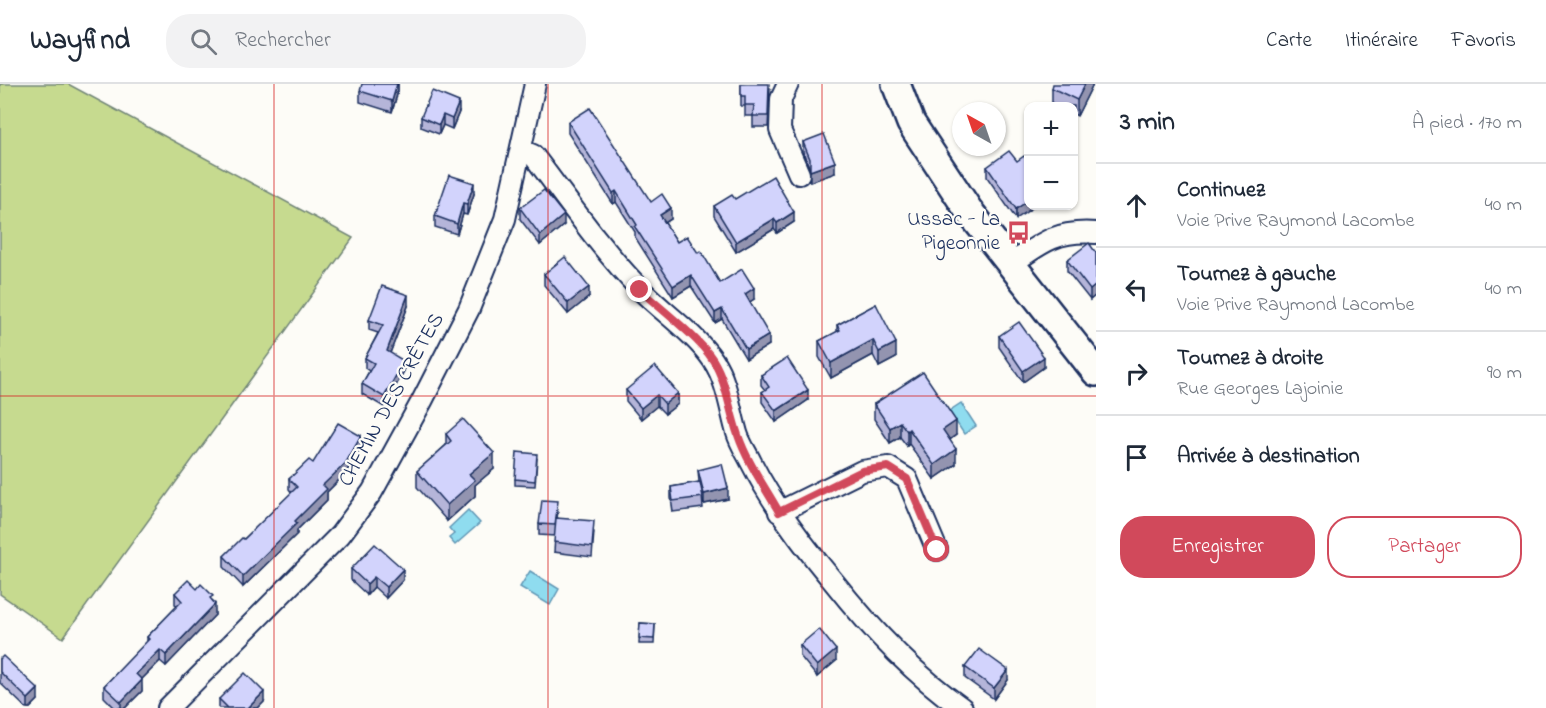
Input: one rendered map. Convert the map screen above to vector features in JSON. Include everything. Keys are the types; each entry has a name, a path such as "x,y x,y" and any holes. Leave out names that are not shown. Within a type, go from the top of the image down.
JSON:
{"main road":[{"path":"896,84 911,123 969,211 1096,372"}],"street":[{"name":"CHEMIN DES CRÊTES","path":"168,708 339,535 372,492 469,309 505,219 535,84"},
{"path":"788,84 782,99 780,130 799,174"},
{"path":"521,150 533,155 640,290 699,344 713,361 724,386 738,435 751,462 779,512 812,556 900,658 943,695 962,708"},
{"path":"1010,265 1046,239 1062,234 1096,233"},
{"path":"779,512 862,471 888,467 907,479 937,550"}],"green space":[{"path":"0,84 68,84 353,238 63,638 0,594"}],"water":[{"path":"961,403 976,426 964,434 949,411"},
{"path":"468,510 480,523 455,545 449,538 454,534 449,528"},
{"path":"530,571 559,589 550,605 520,587"}],"building":[{"path":"362,84 397,84 392,101 360,91"},
{"path":"741,84 769,84 768,116 753,116 754,105 745,105 745,96 741,96"},
{"path":"1053,84 1085,84 1077,100 1052,88"},
{"path":"432,91 459,102 452,119 443,115 439,125 421,117"},
{"path":"590,108 651,202 662,194 671,208 660,215 677,242 687,236 698,253 701,251 720,283 742,269 754,288 745,294 769,335 746,349 722,309 715,313 691,275 673,286 635,227 637,225 616,191 613,193 568,122"},
{"path":"824,134 835,162 810,171 810,159 803,142"},
{"path":"1009,151 1017,161 1024,156 1024,203 1016,209 987,167 1002,156 1006,156"},
{"path":"449,175 474,183 467,204 463,203 457,224 435,216"},
{"path":"773,176 794,212 777,223 774,219 736,242 714,206 732,195 735,199"},
{"path":"544,190 564,215 540,235 520,208"},
{"path":"1089,243 1096,253 1096,285 1090,290 1067,260"},
{"path":"565,257 589,287 568,303 544,274"},
{"path":"382,286 408,295 387,351 404,361 384,397 362,384 374,363 365,358 383,325 369,320"},
{"path":"876,304 896,343 879,352 873,340 831,363 819,341 840,330 837,325"},
{"path":"1019,322 1044,357 1023,371 999,336"},
{"path":"787,358 808,390 776,411 762,392 769,387 761,375"},
{"path":"655,366 678,393 665,404 657,395 641,408 626,390"},
{"path":"923,372 956,421 943,430 956,449 934,465 909,429 907,431 900,422 890,428 874,404"},
{"path":"463,419 494,453 469,474 475,480 447,505 417,471 451,441 446,434"},
{"path":"338,423 361,436 345,464 323,485 327,489 295,521 297,523 243,576 224,556 297,487 289,479 309,460 313,463"},
{"path":"517,452 537,454 535,481 515,479"},
{"path":"722,464 728,488 704,494 698,470"},
{"path":"700,482 703,497 673,501 671,487"},
{"path":"542,500 558,501 555,525 539,524"},
{"path":"556,518 594,521 592,547 554,542"},
{"path":"375,544 403,569 386,587 374,577 367,584 351,569"},
{"path":"188,580 197,589 201,584 213,596 210,598 215,604 166,655 160,650 136,674 142,680 121,702 104,686 182,601 175,593"},
{"path":"640,623 655,624 654,639 639,638"},
{"path":"819,629 836,650 817,666 800,645"},
{"path":"979,649 1008,670 994,688 965,667"},
{"path":"3,656 38,689 28,699 0,672 0,659"},
{"path":"245,673 264,692 248,708 228,708 219,699"}],"place":[{"name":"Ussac - La Pigeonnie","path":"1018,232"}],"route":[{"path":"640,290 699,344 713,361 724,386 738,435 779,512 862,471 888,467 907,479 937,550"}]}
